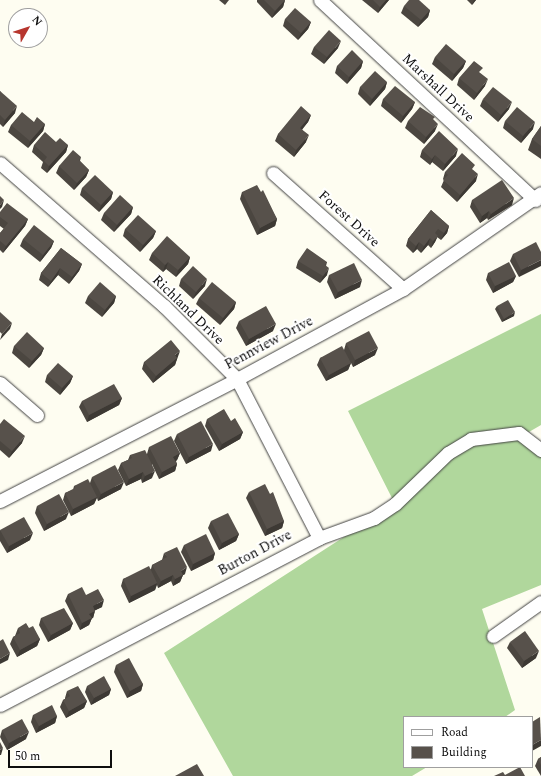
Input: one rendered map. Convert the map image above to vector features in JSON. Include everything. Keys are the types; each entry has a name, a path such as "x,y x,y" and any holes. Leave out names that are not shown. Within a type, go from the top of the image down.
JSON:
{"street":[{"name":"Marshall Drive","path":"320,0 538,196"},
{"name":"Richland Drive","path":"0,163 164,306 237,379 319,538"},
{"name":"Forest Drive","path":"273,173 403,289"},
{"name":"Pennview Drive","path":"0,501 237,379 403,289 538,196"},
{"path":"0,383 37,415"},
{"name":"Burton Drive","path":"0,705 319,538 374,518 395,504 448,454 471,439 518,433 541,450"},
{"path":"493,636 541,602"}],"green space":[{"path":"541,314 541,425 522,436 541,454 541,585 482,609 515,710 506,716 403,716 403,768 425,768 412,776 233,776 164,653 395,504 348,411"}],"building":[{"path":"264,0 285,0 275,11"},
{"path":"373,0 386,0 380,7"},
{"path":"409,0 419,0 430,10 421,20 404,6"},
{"path":"295,8 311,22 301,33 285,19"},
{"path":"329,30 341,41 327,57 314,47"},
{"path":"446,44 466,61 454,74 435,57"},
{"path":"352,50 363,61 349,77 337,66"},
{"path":"474,61 483,68 479,72 488,79 477,93 459,78"},
{"path":"375,71 387,82 372,99 360,87"},
{"path":"395,86 415,102 403,116 383,99"},
{"path":"493,87 512,102 501,115 483,99"},
{"path":"0,91 17,106 5,120 0,115"},
{"path":"301,106 311,115 300,128 309,135 296,150 278,134"},
{"path":"420,107 435,117 433,119 438,124 426,137 408,121"},
{"path":"517,107 535,122 523,136 505,121"},
{"path":"22,112 34,122 37,117 45,124 30,141 11,125"},
{"path":"541,126 541,146 532,139"},
{"path":"439,131 458,149 445,164 435,155 432,159 422,150"},
{"path":"45,132 56,142 60,138 68,145 49,166 44,161 47,157 34,145"},
{"path":"73,150 81,157 79,160 89,170 77,183 59,166"},
{"path":"462,153 475,165 472,169 478,174 460,195 443,180 448,175 445,172"},
{"path":"95,175 113,192 101,205 82,188"},
{"path":"502,180 514,198 491,214 489,211 482,216 472,200"},
{"path":"257,185 261,192 263,190 277,219 260,228 242,192"},
{"path":"120,195 133,207 117,225 104,213"},
{"path":"0,196 4,200 0,205"},
{"path":"7,203 28,219 6,246 0,241 0,233 8,223 0,217 0,212"},
{"path":"431,210 449,226 444,233 438,229 435,233 438,236 433,241 430,238 424,246 419,242 416,246 408,239"},
{"path":"138,215 156,231 143,245 125,229"},
{"path":"34,225 54,241 43,255 23,239"},
{"path":"167,236 190,257 178,270 168,262 165,265 152,253"},
{"path":"536,242 541,252 541,260 521,270 513,254"},
{"path":"61,248 82,264 72,277 60,268 51,281 41,273"},
{"path":"307,248 327,262 325,265 329,268 323,276 298,261"},
{"path":"509,262 516,276 495,286 488,273"},
{"path":"354,263 362,280 338,292 329,275"},
{"path":"193,266 207,279 196,292 181,279"},
{"path":"100,282 116,296 105,310 88,296"},
{"path":"212,282 236,302 223,318 199,298"},
{"path":"508,300 515,312 504,319 497,306"},
{"path":"266,306 276,324 249,339 239,321"},
{"path":"0,312 12,323 2,334 0,332"},
{"path":"369,331 378,348 355,360 346,343"},
{"path":"27,332 44,348 32,361 14,346"},
{"path":"171,340 180,351 175,355 177,358 156,376 144,362"},
{"path":"342,346 351,363 329,375 320,358"},
{"path":"58,363 73,376 62,388 47,375"},
{"path":"114,384 122,398 89,415 82,401"},
{"path":"224,409 231,421 235,418 243,432 222,444 207,419"},
{"path":"4,419 25,436 12,451 0,441 0,424"},
{"path":"201,421 213,444 189,457 177,434"},
{"path":"171,436 180,453 173,457 177,464 162,472 149,447"},
{"path":"145,450 155,471 145,476 143,472 129,479 121,463 132,458 130,455"},
{"path":"115,465 124,482 101,494 92,477"},
{"path":"88,479 97,497 73,509 65,493 75,488 74,486"},
{"path":"265,484 270,494 273,492 284,521 267,529 249,492"},
{"path":"59,494 69,512 47,524 37,506"},
{"path":"228,513 239,534 222,543 211,521"},
{"path":"24,517 33,533 9,546 0,530"},
{"path":"206,534 215,553 193,564 184,545"},
{"path":"177,547 187,567 181,571 183,575 175,579 173,575 161,581 152,565 167,557 164,553"},
{"path":"149,566 157,583 131,596 123,579"},
{"path":"82,587 86,595 98,589 104,600 93,606 95,611 89,614 92,618 82,623 68,594"},
{"path":"64,608 73,623 51,635 41,618"},
{"path":"26,623 29,628 33,626 40,639 20,650 13,637 20,633 18,628"},
{"path":"525,631 539,651 524,661 510,642"},
{"path":"3,639 10,653 0,659 0,641"},
{"path":"129,658 143,684 130,691 116,665"},
{"path":"104,676 111,689 94,698 87,686"},
{"path":"78,686 87,701 69,711 63,700 70,696 67,691"},
{"path":"52,705 57,716 39,726 33,715"},
{"path":"540,717 541,740 533,744 533,721"},
{"path":"22,719 29,732 9,743 2,730"},
{"path":"0,742 3,748 0,750"},
{"path":"541,757 541,765 538,759"},
{"path":"197,764 204,776 175,776"},
{"path":"521,768 525,776 494,776 503,772 505,775"}]}
